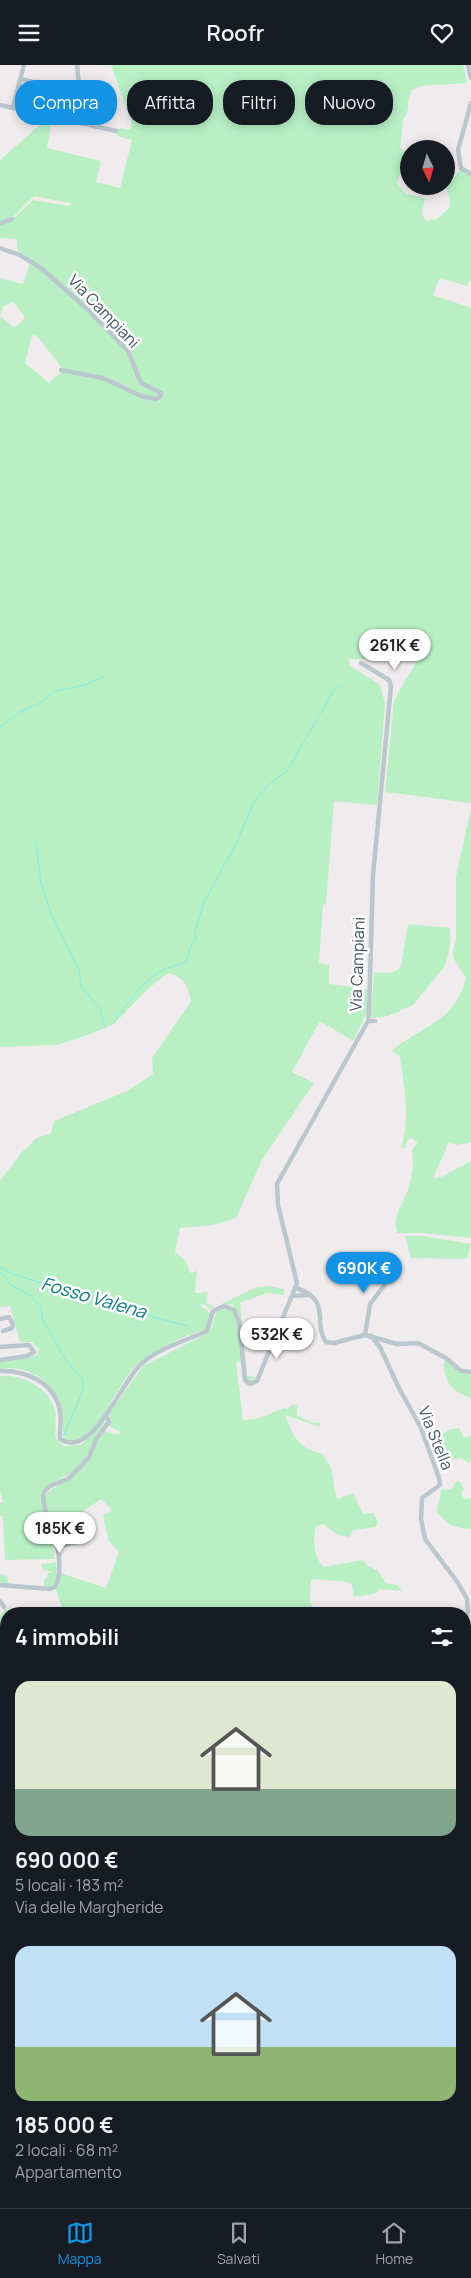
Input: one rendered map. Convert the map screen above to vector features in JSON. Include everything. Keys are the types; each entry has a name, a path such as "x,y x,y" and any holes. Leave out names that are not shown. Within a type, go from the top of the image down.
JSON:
{"street":[{"path":"0,105 13,107 24,65"},
{"path":"78,65 79,80"},
{"path":"468,65 471,78"},
{"path":"21,79 25,80"},
{"path":"471,103 458,150 461,167 471,174"},
{"path":"91,125 116,131"},
{"path":"0,224 12,219"},
{"name":"Via Campiani","path":"0,248 20,255 35,264 81,303 128,351 141,383 161,393 160,397 156,399 148,398 103,378 62,370"},
{"name":"Via Campiani","path":"296,1288 297,1283 277,1198 277,1184 368,1021 370,1003 373,875 391,686 389,679 361,663"},
{"path":"368,1021 375,1021"},
{"path":"368,1335 370,1304 397,1269"},
{"path":"0,1371 12,1371 34,1377 48,1389 60,1410 60,1440 70,1444 82,1441 106,1416 130,1375 141,1363 182,1341 207,1331 210,1328 213,1311 224,1306 232,1308 237,1315 244,1377 247,1383 254,1383 268,1357 291,1294 296,1288 305,1291 314,1298 319,1306 323,1337 326,1342 334,1343 368,1335 397,1344 418,1343 446,1358 461,1371 471,1372"},
{"path":"291,1294 308,1295"},
{"path":"0,1319 9,1317 13,1323 12,1328 3,1331"},
{"name":"Via Stella","path":"368,1335 380,1347 398,1388 421,1428 440,1485 422,1499 422,1526 425,1539 465,1595 467,1607"},
{"path":"0,1347 25,1344 30,1345 34,1352 27,1356 0,1360"},
{"path":"0,1585 50,1589 55,1587 59,1574 53,1529 44,1502 44,1492 50,1486 68,1479 89,1457 97,1438 109,1422 106,1416"},
{"path":"53,1529 64,1545 78,1541"},
{"path":"0,1601 4,1607"}],"green space":[{"path":"111,65 463,65 467,83 421,86 412,90 407,114 403,120 400,140 400,173 397,183 400,187 400,195 425,198 422,214 426,221 437,219 449,208 448,195 455,195 455,177 461,169 471,175 471,282 469,281 467,286 440,278 433,295 471,308 471,803 385,792 394,700 423,651 420,635 414,633 375,645 365,659 349,659 349,665 380,685 385,703 377,805 334,801 326,904 323,905 319,963 329,965 329,984 367,989 367,1012 353,1041 320,1021 292,1072 314,1083 262,1160 236,1218 212,1225 180,1228 175,1252 186,1261 190,1273 197,1271 195,1293 208,1292 206,1303 214,1307 211,1309 204,1304 200,1305 211,1314 206,1329 170,1343 138,1363 130,1372 98,1422 88,1433 78,1439 66,1441 63,1434 62,1410 59,1400 47,1383 30,1372 20,1369 0,1369 0,1362 37,1355 39,1349 32,1342 20,1342 10,1306 0,1307 0,1181 21,1153 37,1138 51,1133 54,1121 127,1091 153,1074 152,1058 191,1001 189,991 181,979 168,973 149,988 114,1024 57,1045 0,1047 0,316 0,278 23,284 31,259 17,250 17,239 0,238 0,225 11,221 33,200 69,206 70,203 34,196 14,216 0,222 0,160 40,125 51,125 47,148 101,161 96,182 120,188 132,140 117,136 116,131 120,128 130,130 132,125 213,125 213,80 127,80 127,110","holes":["13,301 25,318 14,328 0,316 3,307","32,335 37,336 62,368 61,372 49,383 25,363"]},
{"path":"471,809 471,1142 457,1145 449,1142 433,1178 441,1177 471,1161 471,1238 423,1233 398,1233 396,1222 398,1211 411,1179 413,1165 412,1150 418,1142 411,1138 407,1141 405,1148 401,1148 406,1125 405,1091 400,1056 391,1051 436,1022 445,1014 454,1005 461,993 466,978 454,959 453,952 456,938 456,876"},
{"path":"408,924 450,928 450,946 445,966 413,1005 388,1016 371,1018 374,972 392,972 401,966"},
{"path":"405,1236 423,1236 471,1244 467,1259 411,1258"},
{"path":"268,1286 284,1289 284,1295 267,1293 240,1303 247,1376 256,1377 250,1382 247,1380 237,1312 232,1304 223,1305 223,1303 257,1287"},
{"path":"223,1308 233,1311 237,1322 241,1362 236,1363 243,1420 259,1418 284,1408 287,1409 294,1404 297,1406 297,1415 310,1422 321,1423 320,1427 285,1415 298,1441 308,1449 323,1454 330,1465 337,1499 353,1493 363,1514 373,1513 378,1522 376,1527 353,1530 350,1537 338,1535 324,1524 316,1526 315,1548 320,1563 324,1567 363,1560 368,1566 377,1570 386,1583 397,1585 402,1591 381,1589 374,1594 354,1597 352,1585 347,1582 315,1579 311,1580 312,1607 62,1607 56,1590 60,1571 66,1575 106,1588 119,1552 108,1540 103,1515 113,1511 101,1499 55,1531 45,1501 45,1494 76,1474 105,1431 114,1434 122,1433 109,1426 111,1423 109,1414 143,1366 208,1333 212,1327 216,1312"},
{"path":"446,1360 462,1373 471,1375 471,1398 451,1387 446,1378 443,1365"},
{"path":"0,1376 17,1377 41,1389 52,1403 56,1418 56,1439 63,1446 81,1445 104,1421 106,1423 81,1464 41,1492 55,1559 5,1560 3,1517 0,1516 0,1503 3,1502 0,1490"},
{"path":"459,1428 464,1438 471,1435 471,1461 468,1463 462,1458 437,1461 430,1445 448,1430"},
{"path":"459,1481 464,1488 461,1494 464,1499 471,1498 471,1529 451,1525 437,1511 441,1490 452,1489 455,1483"},
{"path":"56,1562 57,1580 52,1587 44,1587 44,1579 47,1579 48,1573 53,1572 43,1570 41,1564"},
{"path":"0,1574 7,1576 9,1585 0,1582"}],"waterway":[{"path":"0,727 20,712 42,702 55,691 85,685 105,676"},
{"path":"114,1023 136,993 157,973 187,961 191,945 196,938 195,932 204,902 236,844 254,802 268,785 287,771 334,690 341,685"},
{"path":"36,842 41,883 52,917 79,970 81,986 100,1009 105,1027"},
{"name":"Fosso Valena","path":"0,1267 13,1274 91,1299 141,1310 153,1317 188,1326"},
{"name":"Fosso Valena","path":"0,1272 12,1286 30,1295 41,1307 42,1318 65,1359 83,1380 83,1390 63,1437"}]}
